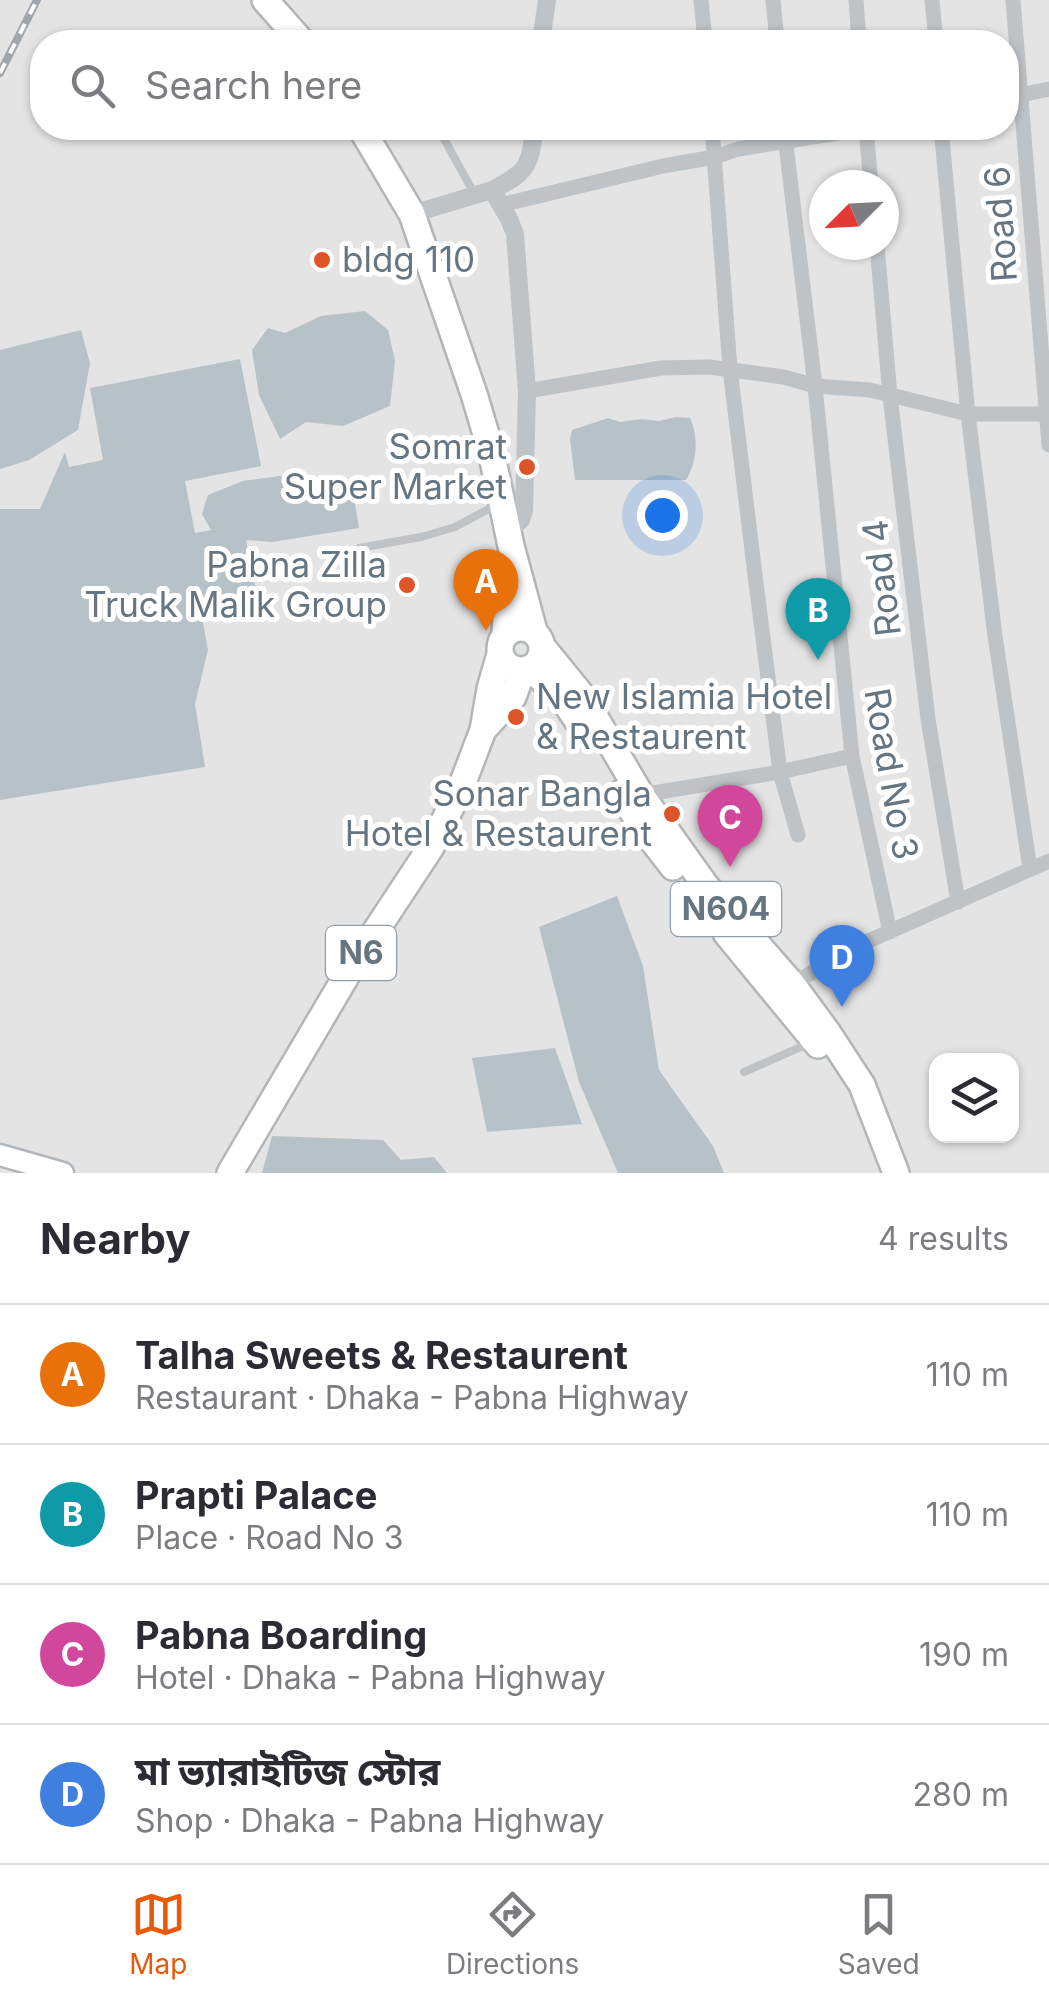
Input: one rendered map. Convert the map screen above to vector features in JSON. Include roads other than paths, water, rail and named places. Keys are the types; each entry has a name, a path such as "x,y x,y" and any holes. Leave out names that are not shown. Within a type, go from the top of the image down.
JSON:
{"highway":[{"path":"265,0 291,30"},
{"path":"368,140 412,214 474,394 491,451 533,654 513,696 483,730"},
{"path":"483,730 503,644 509,538"},
{"path":"503,644 524,628 533,654"},
{"name":"N604","path":"503,644 510,666 533,654 575,701 706,886 728,924 792,984 856,1087 896,1173"},
{"name":"N604","path":"575,701 642,828 822,1037"},
{"name":"N6","path":"230,1173 348,973 431,847 462,785 483,730"},
{"name":"N604","path":"856,1087 882,1173"}],"main road":[{"path":"0,1154 63,1173"}],"street":[{"path":"542,30 546,0"},
{"path":"701,0 703,30"},
{"path":"773,0 776,30"},
{"path":"856,0 859,30"},
{"path":"932,0 935,30"},
{"name":"Road 6","path":"1013,0 1013,30"},
{"path":"1019,95 1049,89"},
{"path":"489,196 515,179 529,162 532,140"},
{"path":"713,140 730,369 780,772 798,836"},
{"path":"412,214 489,196 647,170 768,140"},
{"name":"Road No 3","path":"786,140 852,756 890,932"},
{"path":"868,140 870,170"},
{"path":"942,140 968,414 995,636 1030,869"},
{"name":"Road 6","path":"1019,140 1049,444"},
{"path":"489,196 515,234 527,391 524,511 509,538"},
{"name":"Road 4","path":"877,260 928,719 958,902"},
{"path":"527,391 661,368 730,369 784,376 815,386 870,390 968,414 1047,415"},
{"path":"641,796 852,756"},
{"path":"792,984 866,942 1049,860"}],"lane":[{"path":"447,140 489,196"},
{"path":"359,548 455,527 502,502"},
{"path":"601,839 613,844 642,828"},
{"path":"744,1072 822,1037"}],"railway":[{"path":"0,73 37,0"}],"place":[{"name":"bldg 110","path":"322,260"},
{"name":"Somrat Super Market","path":"527,467"},
{"name":"Pabna Zilla Truck Malik Group","path":"407,585"},
{"name":"Talha Sweets & Restaurent","path":"486,631"},
{"name":"Prapti Palace","path":"818,660"},
{"name":"New Islamia Hotel & Restaurent","path":"516,717"},
{"name":"Sonar Bangla Hotel & Restaurent","path":"672,814"},
{"name":"Pabna Boarding","path":"730,867"},
{"name":"মা ভ‍্যারাইটিজ স্টোর","path":"842,1007"}]}
